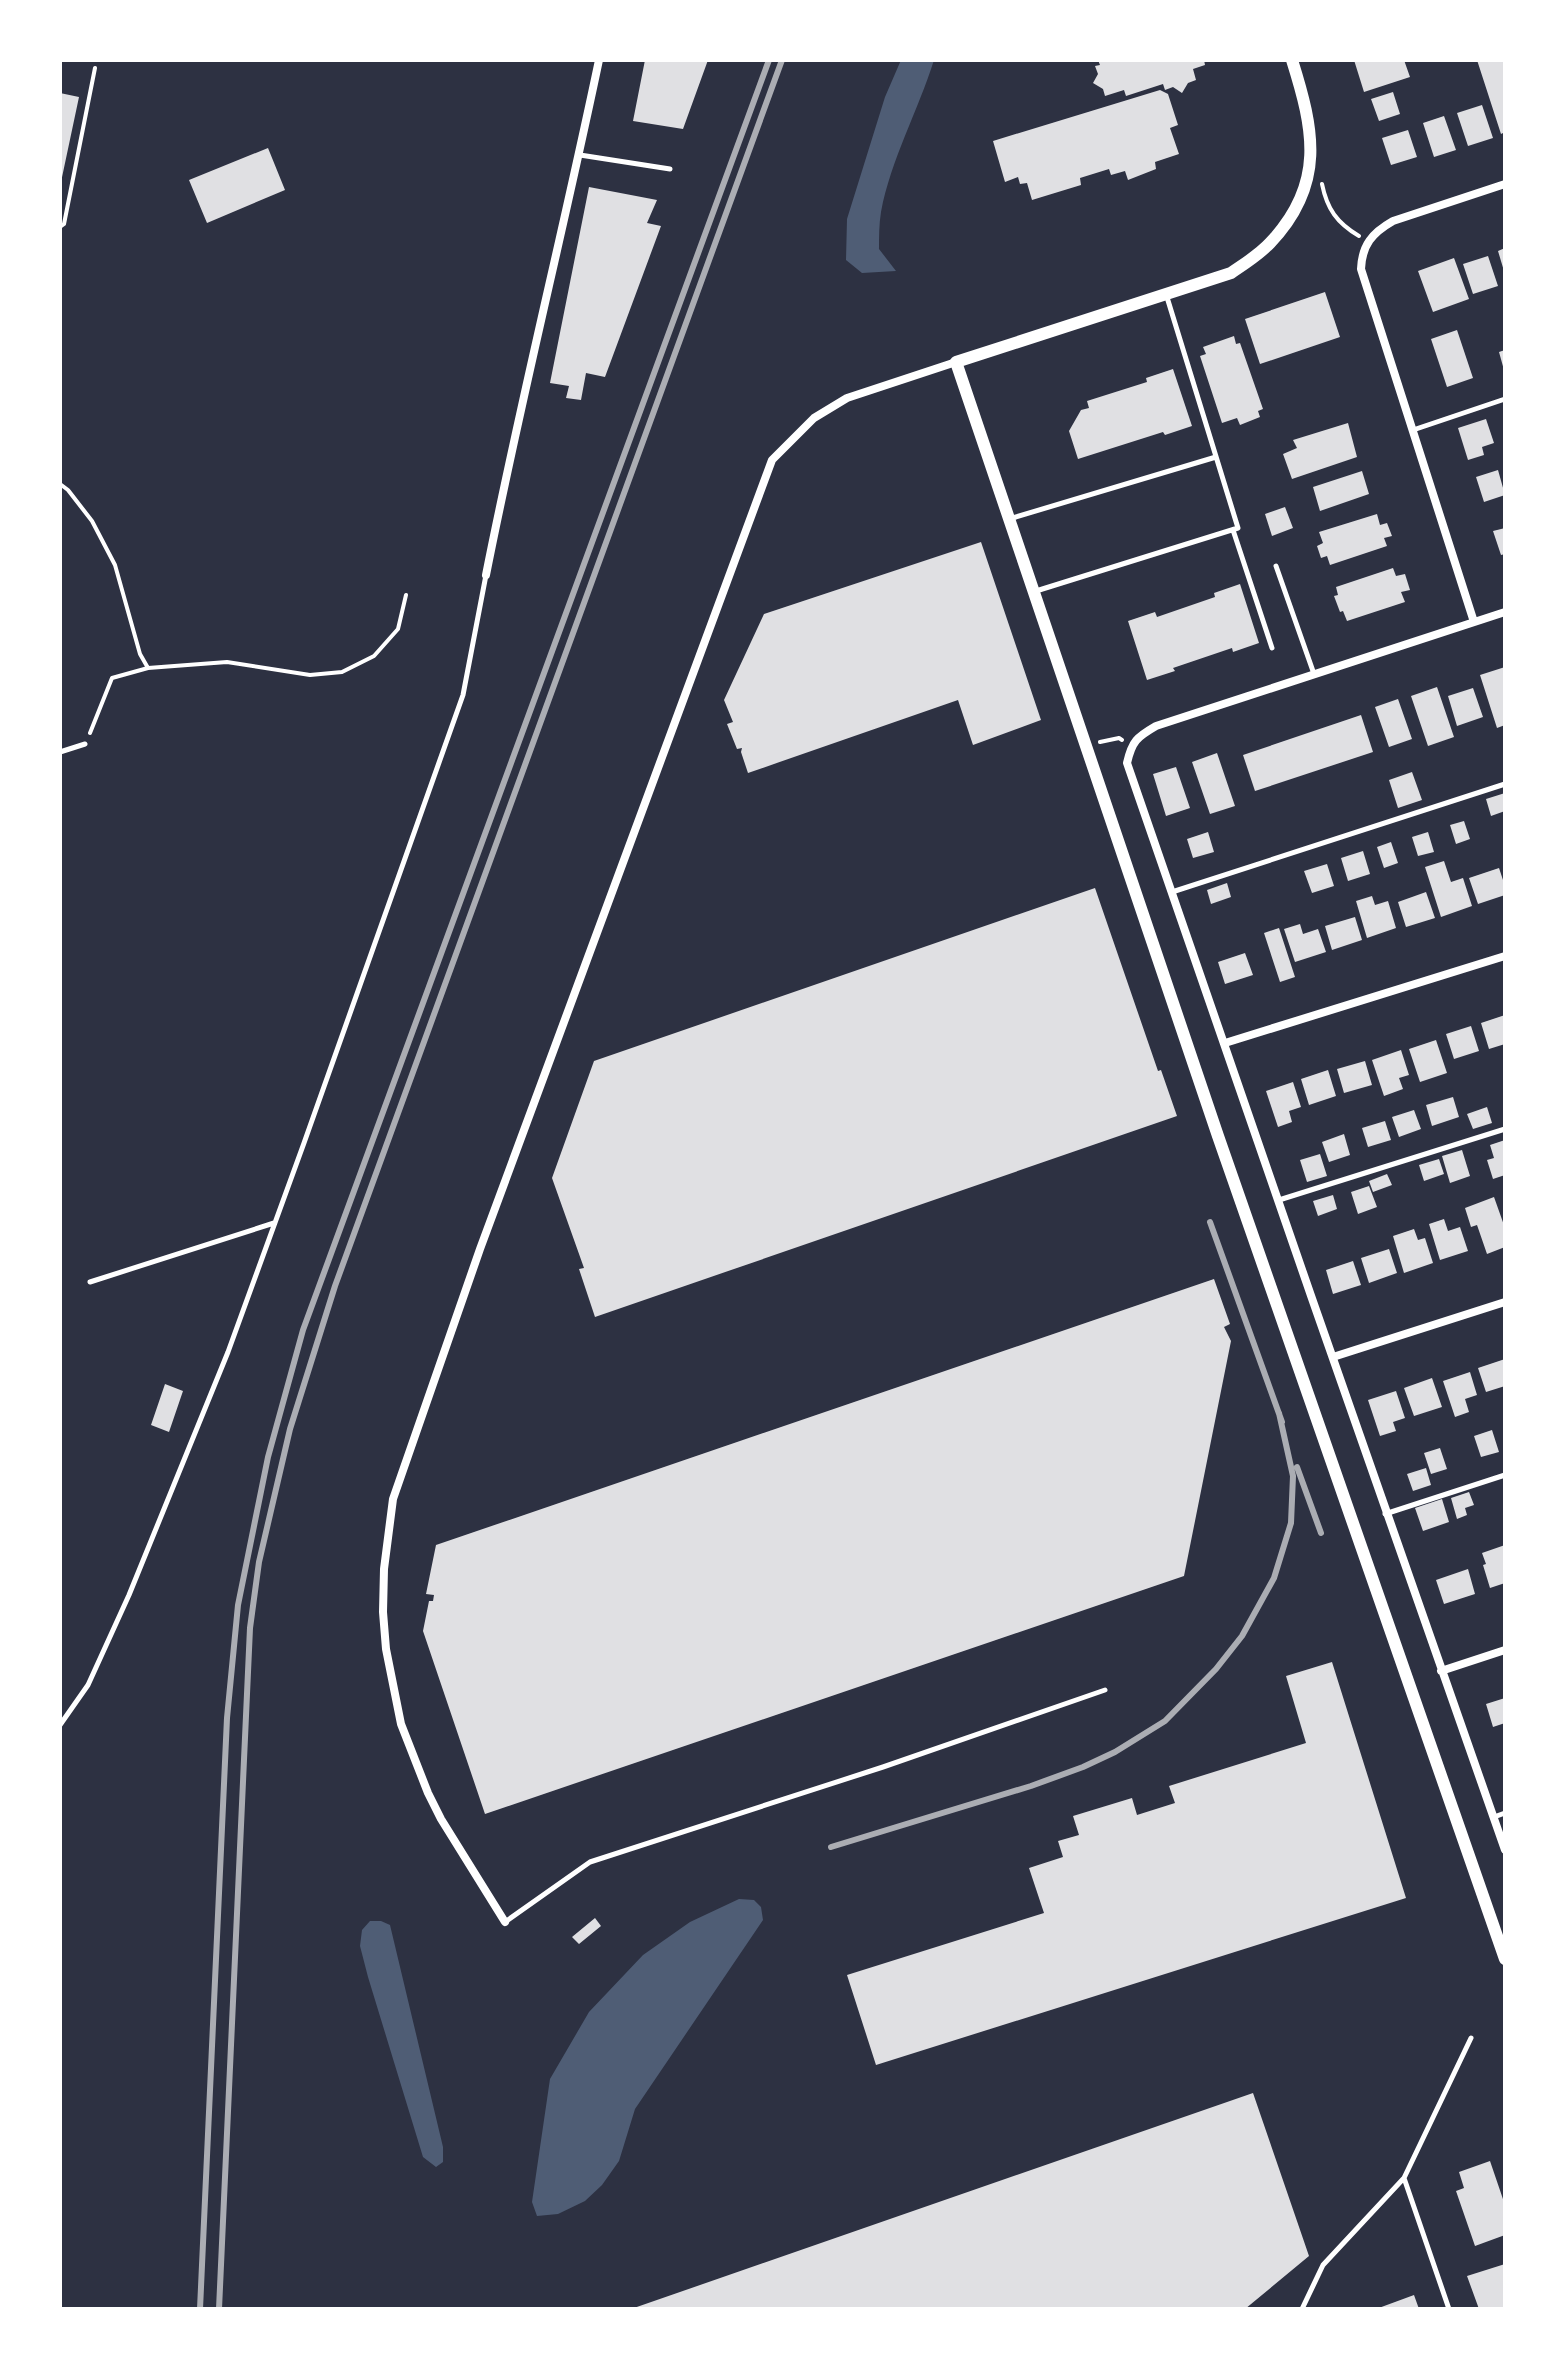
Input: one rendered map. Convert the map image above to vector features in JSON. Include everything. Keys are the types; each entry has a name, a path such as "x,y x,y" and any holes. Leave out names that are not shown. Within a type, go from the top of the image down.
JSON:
{"street":[{"path":"486,575 599,60"},
{"path":"505,1922 441,1819 401,1724 386,1649 383,1612 384,1569 393,1499 485,1234 772,460 814,418 847,398 1231,273 1269,245 1293,214 1306,189 1312,139 1307,107 1292,60"},
{"path":"1474,622 1361,269 1361,256 1367,241 1393,221 1505,184"},
{"path":"956,362 1213,1121 1505,1959"},
{"path":"1505,612 1156,726 1132,745 1127,763 1385,1514 1505,1850"},
{"path":"1225,1043 1505,956"},
{"path":"1333,1357 1505,1302"},
{"path":"1441,1671 1505,1650"}],"lane":[{"path":"580,155 670,169"},
{"path":"1035,591 1238,528 1166,294"},
{"path":"1412,430 1505,399"},
{"path":"1008,519 1216,457"},
{"path":"1233,530 1272,648"},
{"path":"1276,566 1314,675"},
{"path":"60,1725 88,1685 129,1595 228,1352 463,695 486,575"},
{"path":"60,752 85,744"},
{"path":"1172,892 1505,784"},
{"path":"1279,1200 1505,1129"},
{"path":"90,1282 275,1223"},
{"path":"1385,1514 1505,1475"},
{"path":"505,1922 590,1862 883,1767 1105,1690"},
{"path":"1493,1817 1505,1813"},
{"path":"1302,2309 1323,2265 1404,2178 1471,2038"},
{"path":"1404,2178 1449,2309"}],"path":[{"path":"60,227 64,224 95,68"},
{"path":"1322,183 1326,203 1333,214 1367,241"},
{"path":"60,484 92,521 115,565 140,654 148,668"},
{"path":"85,744 112,678 148,668 227,662 310,675 342,672 374,656 398,629 406,595"},
{"path":"1106,740 1119,738"}],"water":[{"path":"901,60 934,60 891,173 881,212 879,249 896,271 862,273 846,260 847,219 885,97"},
{"path":"739,1899 754,1900 761,1907 763,1920 635,2109 619,2161 602,2185 585,2201 558,2214 537,2216 532,2202 550,2079 589,2012 643,1955 690,1922"},
{"path":"370,1921 390,1925 443,2147 443,2162 436,2167 423,2157 368,1977 360,1946 362,1930"}],"building":[{"path":"645,60 708,60 683,129 633,121"},
{"path":"1098,60 1204,60 1205,65 1193,69 1196,80 1188,83 1182,93 1173,87 1165,90 1163,84 1126,96 1124,90 1105,96 1103,89 1093,83 1098,74 1095,66 1100,65"},
{"path":"1354,60 1404,60 1410,77 1364,92"},
{"path":"1477,60 1505,60 1505,132 1501,134"},
{"path":"1160,90 1168,94 1178,125 1170,128 1179,154 1155,162 1156,169 1128,180 1125,171 1111,175 1109,169 1080,178 1081,185 1032,200 1027,183 1020,184 1018,177 1005,182 993,141"},
{"path":"1393,92 1400,114 1379,121 1371,99"},
{"path":"60,93 79,97 61,182 60,182"},
{"path":"1482,105 1493,138 1468,146 1457,113"},
{"path":"1444,116 1456,150 1434,157 1423,123"},
{"path":"1408,130 1417,157 1391,165 1382,138"},
{"path":"268,148 285,190 207,223 189,180"},
{"path":"589,187 657,200 647,223 661,226 605,377 586,373 581,400 566,398 569,386 550,383"},
{"path":"1505,248 1505,271 1504,271 1498,251"},
{"path":"1488,256 1498,286 1473,294 1463,264"},
{"path":"1454,258 1469,299 1433,312 1418,271"},
{"path":"1325,292 1340,337 1260,364 1245,319"},
{"path":"1457,330 1473,378 1447,387 1431,339"},
{"path":"1234,336 1236,344 1240,343 1263,409 1258,411 1260,417 1240,425 1237,418 1222,423 1200,356 1206,354 1203,347"},
{"path":"1505,350 1505,370 1504,370 1499,352"},
{"path":"1173,369 1192,426 1078,459 1069,431 1081,410 1089,408 1087,401 1147,382 1146,378"},
{"path":"1486,419 1494,443 1482,447 1484,455 1468,460 1458,428"},
{"path":"1348,423 1357,457 1292,479 1283,454 1297,448 1293,440"},
{"path":"1498,470 1505,495 1484,502 1476,477"},
{"path":"1362,471 1369,494 1320,511 1313,487"},
{"path":"1285,507 1293,528 1272,536 1265,514"},
{"path":"1377,514 1380,525 1387,523 1392,536 1384,538 1387,546 1330,565 1327,556 1321,558 1317,546 1323,543 1319,532"},
{"path":"1505,528 1505,554 1501,555 1493,531"},
{"path":"981,542 1041,720 973,745 958,700 748,773 742,748 737,749 727,724 733,722 724,700 764,614"},
{"path":"1393,568 1396,576 1405,574 1410,590 1401,592 1405,602 1347,621 1334,596 1338,595 1336,587"},
{"path":"1240,584 1259,643 1233,652 1232,648 1147,680 1128,621 1155,612 1157,617 1215,597 1214,593"},
{"path":"1505,667 1505,725 1497,728 1480,675"},
{"path":"1437,687 1454,737 1428,746 1411,696"},
{"path":"1473,688 1483,717 1457,726 1448,696"},
{"path":"1398,699 1412,739 1389,747 1375,707"},
{"path":"1361,715 1373,752 1255,791 1243,755"},
{"path":"1217,753 1235,806 1210,814 1192,762"},
{"path":"1176,767 1190,808 1166,816 1153,774"},
{"path":"1412,772 1422,800 1398,808 1389,780"},
{"path":"1505,793 1505,811 1491,816 1486,799"},
{"path":"1464,821 1470,839 1456,844 1450,825"},
{"path":"1208,832 1214,852 1193,858 1187,839"},
{"path":"1428,832 1434,852 1418,856 1412,837"},
{"path":"1391,842 1398,863 1384,868 1377,847"},
{"path":"1363,851 1370,874 1348,881 1341,858"},
{"path":"1444,861 1451,882 1463,878 1472,906 1441,917 1425,867"},
{"path":"1327,864 1334,886 1312,893 1304,871"},
{"path":"1499,868 1505,895 1478,904 1469,878"},
{"path":"1227,883 1231,897 1211,904 1207,890"},
{"path":"1095,888 1158,1071 1161,1070 1177,1116 595,1317 579,1269 584,1268 552,1178 594,1061"},
{"path":"1426,892 1435,918 1406,927 1398,902"},
{"path":"1372,896 1375,905 1388,901 1396,928 1367,938 1356,901"},
{"path":"1355,917 1362,940 1332,950 1325,926"},
{"path":"1300,924 1303,934 1318,929 1326,952 1295,962 1284,929"},
{"path":"1279,928 1295,977 1280,982 1264,933"},
{"path":"1245,953 1253,975 1225,984 1218,962"},
{"path":"1505,1015 1505,1044 1489,1049 1481,1023"},
{"path":"1471,1026 1479,1051 1454,1059 1446,1034"},
{"path":"1436,1040 1447,1073 1420,1082 1409,1049"},
{"path":"1401,1050 1409,1075 1399,1078 1403,1089 1384,1096 1372,1060"},
{"path":"1365,1061 1372,1085 1344,1093 1337,1069"},
{"path":"1328,1070 1336,1096 1309,1105 1301,1079"},
{"path":"1293,1082 1301,1107 1289,1111 1292,1122 1278,1127 1266,1091"},
{"path":"1453,1097 1459,1117 1432,1126 1426,1105"},
{"path":"1487,1107 1492,1123 1473,1129 1467,1114"},
{"path":"1414,1110 1421,1129 1399,1137 1392,1117"},
{"path":"1385,1121 1391,1140 1368,1147 1362,1128"},
{"path":"1344,1134 1350,1155 1329,1162 1322,1142"},
{"path":"1505,1140 1505,1175 1493,1179 1487,1160 1494,1158 1490,1145"},
{"path":"1462,1150 1470,1176 1450,1183 1442,1156"},
{"path":"1320,1154 1327,1176 1307,1182 1300,1160"},
{"path":"1439,1159 1444,1174 1424,1181 1419,1165"},
{"path":"1387,1174 1392,1185 1373,1192 1369,1181"},
{"path":"1369,1186 1377,1207 1358,1214 1351,1192"},
{"path":"1333,1195 1337,1209 1318,1216 1313,1201"},
{"path":"1494,1197 1505,1228 1505,1247 1487,1254 1477,1225 1471,1227 1465,1208"},
{"path":"1444,1219 1448,1231 1460,1227 1468,1251 1440,1260 1429,1224"},
{"path":"1414,1229 1418,1240 1425,1238 1433,1263 1404,1273 1393,1236"},
{"path":"1389,1249 1397,1273 1369,1283 1361,1258"},
{"path":"1353,1261 1361,1285 1333,1294 1326,1270"},
{"path":"1214,1279 1230,1324 1224,1327 1231,1341 1184,1576 485,1814 423,1631 429,1601 433,1601 434,1595 426,1594 436,1545"},
{"path":"1505,1359 1505,1386 1486,1392 1478,1368"},
{"path":"1470,1372 1477,1395 1465,1399 1469,1412 1455,1417 1443,1381"},
{"path":"1432,1378 1442,1407 1414,1416 1404,1388"},
{"path":"165,1384 183,1391 169,1432 151,1425"},
{"path":"1396,1391 1405,1418 1393,1422 1396,1431 1380,1436 1368,1400"},
{"path":"1492,1430 1499,1452 1481,1457 1474,1436"},
{"path":"1440,1448 1447,1469 1431,1474 1424,1453"},
{"path":"1426,1468 1431,1485 1413,1491 1407,1474"},
{"path":"1469,1492 1474,1505 1465,1508 1467,1515 1457,1519 1451,1498"},
{"path":"1442,1499 1449,1522 1423,1531 1415,1508"},
{"path":"1505,1545 1505,1583 1490,1588 1482,1553"},
{"path":"1468,1569 1475,1594 1444,1604 1436,1580"},
{"path":"1332,1662 1406,1898 876,2065 847,1975 1044,1913 1029,1868 1063,1857 1058,1841 1079,1835 1073,1816 1132,1798 1137,1815 1175,1803 1169,1786 1306,1743 1286,1676"},
{"path":"1505,1698 1505,1723 1493,1727 1486,1704"},
{"path":"595,1918 601,1926 579,1944 572,1937"},
{"path":"1253,2093 1309,2256 1245,2309 631,2309"},
{"path":"1490,2161 1505,2205 1505,2235 1475,2246 1456,2191 1464,2188 1459,2172"},
{"path":"1505,2264 1505,2309 1479,2309 1467,2276"},
{"path":"1414,2295 1419,2309 1376,2309"}],"railway":[{"path":"200,2309 227,1718 238,1605 268,1457 303,1330 769,60"},
{"path":"219,2309 250,1628 259,1562 290,1429 335,1286 782,60"},
{"path":"1210,1222 1282,1422"},
{"path":"831,1847 1083,1767 1115,1752 1165,1721 1216,1669 1242,1636 1274,1578 1291,1523 1293,1476 1279,1413"},
{"path":"1297,1467 1321,1533"}]}
